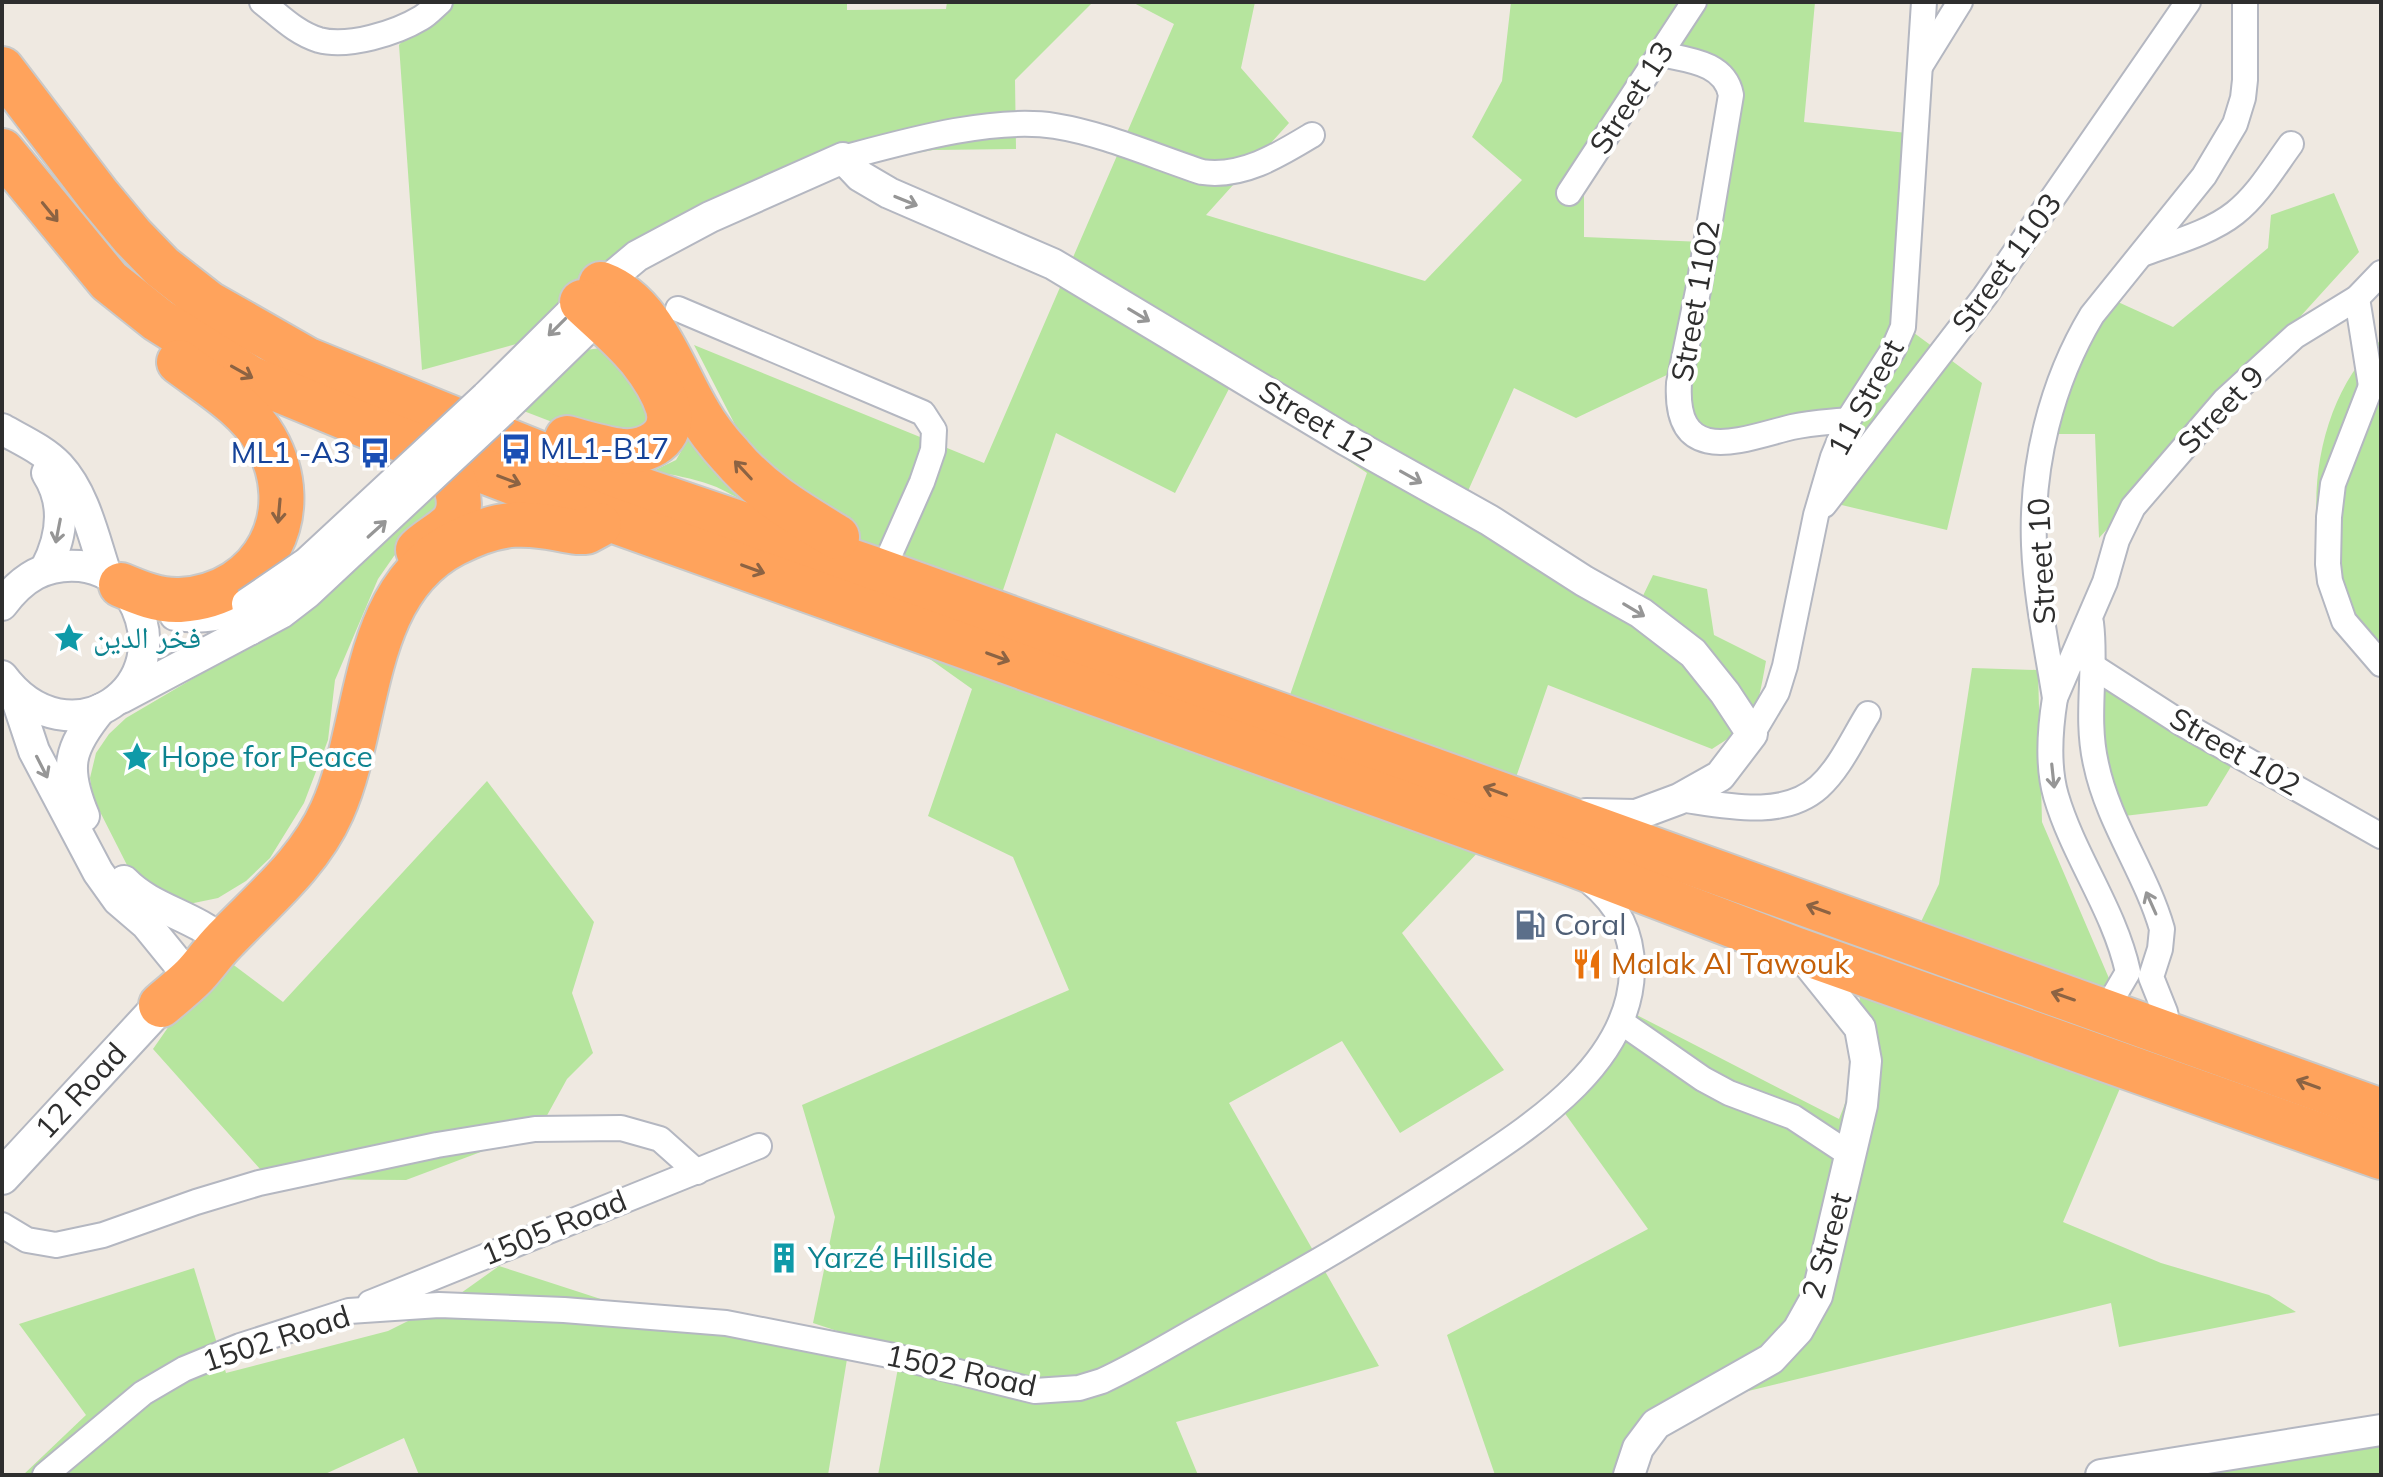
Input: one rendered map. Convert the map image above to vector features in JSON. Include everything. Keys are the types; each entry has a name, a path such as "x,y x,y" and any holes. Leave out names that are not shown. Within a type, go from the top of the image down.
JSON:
{"highway":[{"path":"2,69 98,195 162,267 208,303 254,332 308,360 560,462 877,570 2381,1111"},
{"path":"2,151 109,281 158,320 250,378 606,518 1567,862 1797,950 2381,1157"},
{"path":"109,281 115,301 125,317 144,336 249,418 265,439 278,467 280,491 278,525 265,556 245,576 223,589 179,600 159,598 118,583"},
{"path":"385,392 441,403 607,449 624,451 653,446 666,429 668,408 601,299"},
{"path":"601,299 653,330 698,413 749,477 785,506 847,544 877,570"},
{"path":"161,1005 301,834 318,805 337,754 355,669 385,589 406,560 448,527 458,513 459,505 449,469 436,453"},
{"path":"217,936 272,895 314,843 332,812 352,758 378,642 399,596 418,570 450,546 506,524 586,532 595,529 606,518"}],"main road":[{"name":"12 Road","path":"2,1177 161,1005"}],"street":[{"path":"262,2 302,33 321,41 363,40 422,18 440,2"},
{"name":"Street 13","path":"1569,193 1694,2"},
{"name":"11 Street","path":"1752,734 1777,692 1785,666 1816,515 1833,457 1848,420 1893,350 1903,327 1924,2"},
{"path":"1920,67 1960,2"},
{"name":"Street 1103","path":"1816,515 1985,296 2188,2"},
{"name":"Street 10","path":"2170,1034 2165,1012 2139,974 2112,921 2056,795 2051,751 2055,698 2034,547 2034,512 2043,441 2062,377 2081,333 2092,315 2204,176 2235,124 2245,80 2245,2"},
{"name":"Street 1102","path":"1661,54 1704,64 1725,79 1731,95 1702,270 1679,383 1678,397 1687,424 1701,438 1726,443 1743,442 1797,426 1848,420"},
{"path":"2,605 18,585 46,568 66,565 87,567 163,612 189,617 281,613 307,593 601,299 710,217 843,158 930,137 1025,124 1077,131 1215,174 1249,167 1312,135"},
{"path":"2140,255 2235,213 2262,185 2291,144"},
{"name":"Street 12","path":"843,158 860,176 889,193 1053,264 1641,613 1693,653 1752,734"},
{"name":"Street 9","path":"2055,698 2105,582 2117,540 2133,507 2225,400 2295,336 2357,298 2381,273"},
{"path":"2357,298 2376,380 2333,484 2328,564 2330,581 2344,621 2381,664"},
{"path":"678,309 923,413 930,422 935,439 922,482 877,570"},
{"path":"2,429 57,464 73,486 118,583 140,613 145,638 142,663 130,686 106,706 80,738 70,762 74,788 88,824 117,873 140,896 217,936"},
{"path":"29,444 53,482 59,502 60,530 46,568"},
{"path":"9,685 34,708 56,715 79,716 106,706 249,616"},
{"path":"2090,617 2093,635 2090,712 2096,767 2105,796 2162,929 2160,949 2105,1011"},
{"name":"Street 102","path":"2091,665 2181,723 2381,836"},
{"path":"9,685 34,751 98,872 118,900 151,929 187,972"},
{"path":"1679,799 1721,805 1792,804 1818,788 1830,775 1868,714"},
{"path":"1548,810 1636,815 1679,799 1720,776 1752,734"},
{"name":"1502 Road","path":"45,1475 143,1393 184,1369 240,1346 349,1311 439,1305 564,1310 726,1323 894,1356 1035,1391 1079,1388 1123,1371 1287,1280 1392,1217 1514,1138 1553,1108 1575,1086 1596,1061 1621,1022 1632,979 1632,957 1618,911 1607,896 1567,862"},
{"path":"1797,950 1860,1028 1889,982"},
{"path":"1621,1022 1703,1079 1729,1093 1793,1117 1852,1156"},
{"name":"2 Street","path":"1629,1475 1638,1448 1656,1424 1763,1364 1798,1330 1817,1296 1852,1156 1866,1075 1865,1046 1860,1028"},
{"path":"2,1225 27,1240 56,1245 103,1235 259,1183 437,1145 535,1129 621,1128 660,1139 697,1172"},
{"name":"1505 Road","path":"349,1311 759,1146"},
{"path":"2101,1475 2381,1430"}],"green space":[{"path":"435,2 847,2 847,10 946,9 947,2 1093,2 1015,80 1016,149 933,150 851,165 672,249 641,273 531,340 422,370 399,45"},
{"path":"1132,2 1255,2 1241,68 1289,123 1206,215 1425,281 1522,180 1472,137 1502,81 1511,2 1815,2 1804,122 1907,133 1891,316 1982,383 1947,530 1829,502 1862,457 1824,419 1696,439 1671,373 1576,418 1514,388 1455,520 1639,604 1653,575 1707,589 1714,635 1766,661 1752,714 1738,731 1712,749 1548,685 1497,832 1402,933 1504,1070 1400,1133 1342,1041 1229,1103 1379,1366 1176,1422 1198,1475 878,1475 901,1352 813,1323 835,1217 802,1105 1069,990 1013,857 928,816 972,689 813,576 694,345 984,463 1174,24","holes":["1668,56 1732,75 1703,242 1584,237 1584,190","1232,383 1367,473 1290,695 1000,599 1056,433 1175,493"]},
{"path":"2334,193 2359,252 2099,538 2095,434 2051,434 2061,371 2118,302 2173,327 2268,248 2271,215"},
{"path":"2381,340 2381,648 2330,589 2318,535 2316,505 2323,444 2332,414 2361,361"},
{"path":"601,348 636,373 652,429 594,438 521,410 586,350"},
{"path":"693,431 752,502 704,483 653,471 676,460"},
{"path":"442,483 446,492 425,525 394,556 378,579 335,680 328,740 304,803 270,858 246,881 218,898 189,904 144,887 128,867 93,798 90,778 96,753 109,734 126,718 289,622"},
{"path":"1972,668 2038,670 2042,822 2138,1046 2063,1222 2161,1263 2269,1295 2296,1312 2119,1347 2111,1303 1732,1395 1687,1413 1620,1475 1495,1475 1447,1335 1648,1229 1556,1101 1629,1011 1839,1119 1856,1055 1860,1021 1859,989 1900,966 1939,884"},
{"path":"2098,669 2235,760 2207,806 2116,817 2102,756"},
{"path":"487,781 594,922 572,993 593,1053 567,1079 539,1130 406,1180 269,1179 153,1049 219,954 283,1002"},
{"path":"499,1266 613,1303 848,1353 828,1475 419,1475 404,1438 323,1475 23,1475 86,1415 19,1324 194,1268 226,1373 388,1331 454,1298"},
{"path":"2381,1433 2381,1475 2191,1475"}],"place":[{"name":"ML1-B17","path":"516,449"},
{"name":"ML1 -A3","path":"375,453"},
{"name":"فخر الدين","path":"69,638"},
{"name":"Hope for Peace","path":"137,757"},
{"name":"Coral","path":"1530,925"},
{"name":"Malak Al Tawouk","path":"1587,964"},
{"name":"Yarzé Hillside","path":"784,1258"}]}
